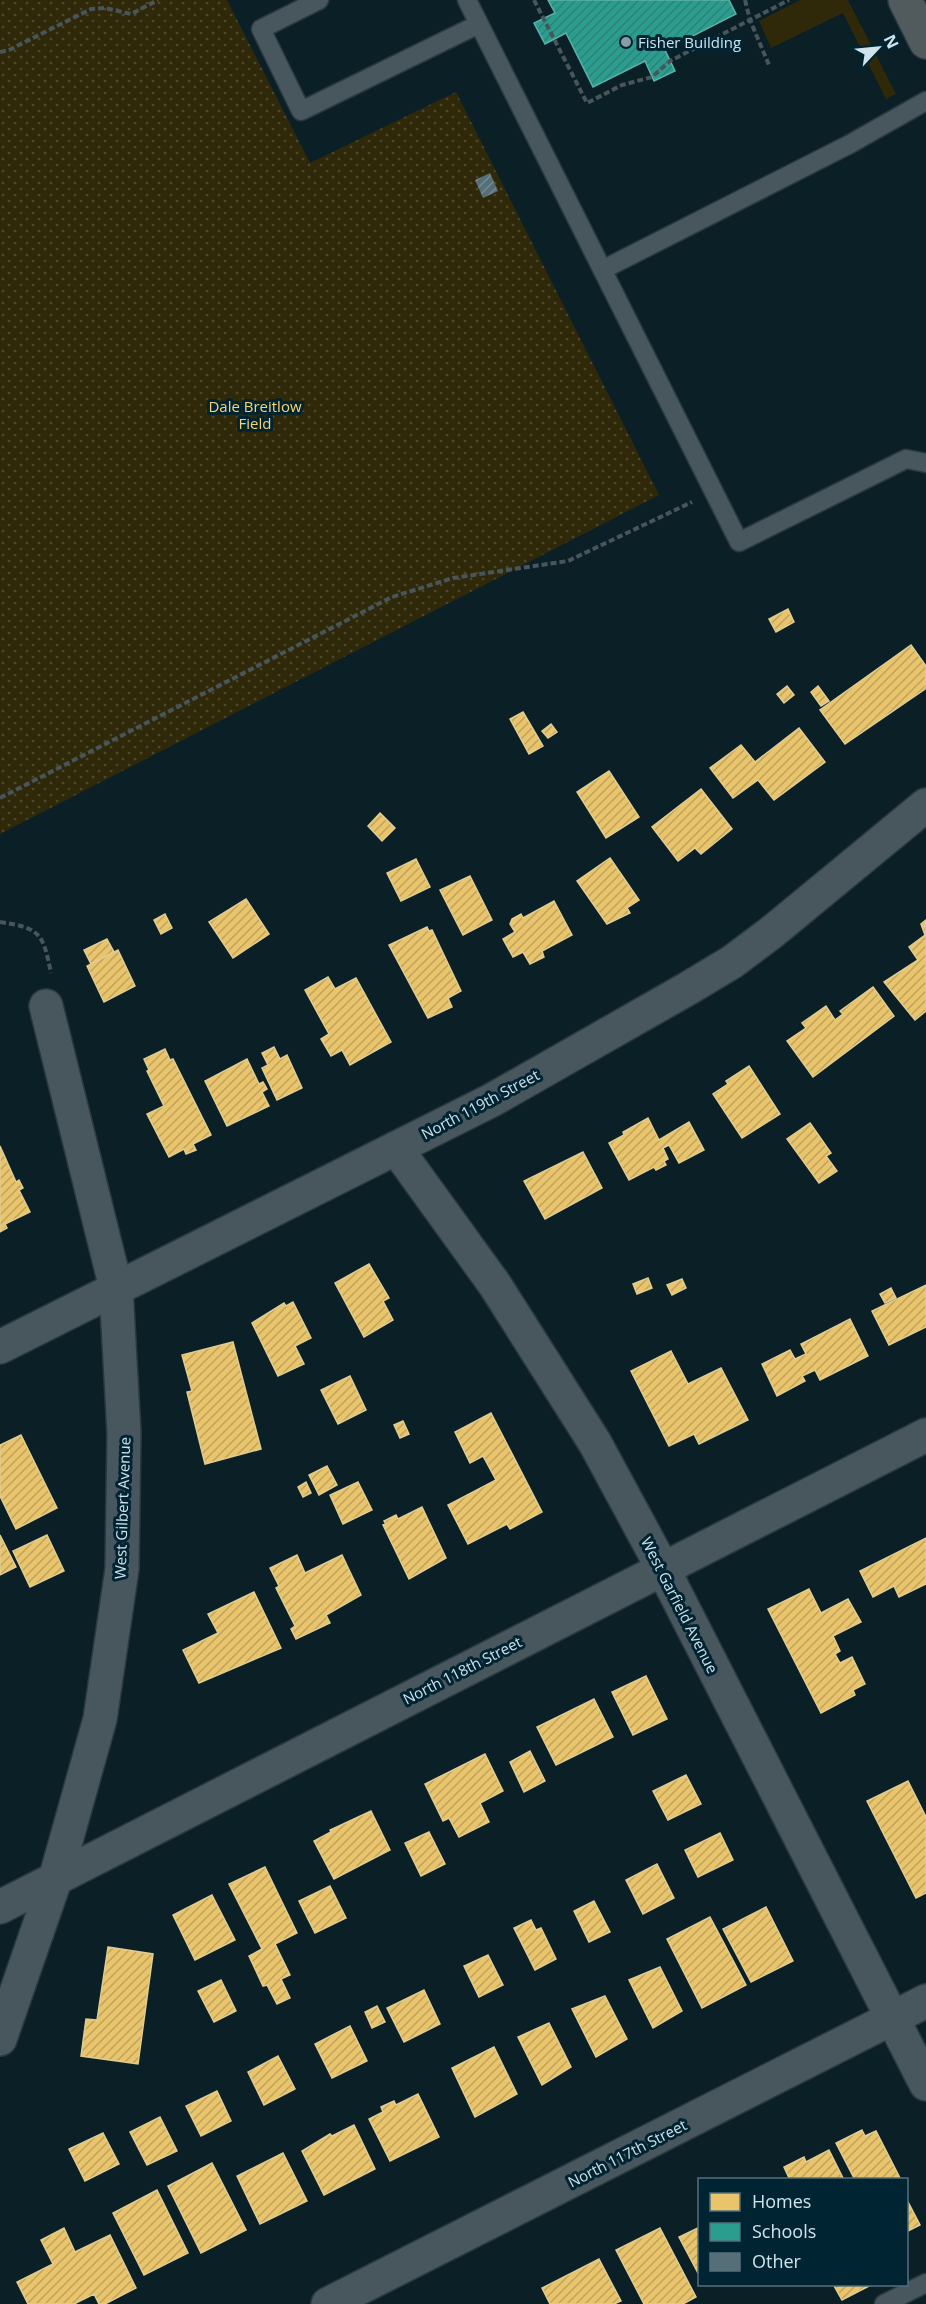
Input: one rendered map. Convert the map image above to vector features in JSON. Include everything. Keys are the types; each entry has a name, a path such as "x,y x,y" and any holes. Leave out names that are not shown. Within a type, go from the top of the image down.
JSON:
{"main road":[{"path":"905,0 926,42"}],"street":[{"name":"North 119th Street","path":"0,1347 492,1100 732,962 926,805"},
{"name":"West Gilbert Avenue","path":"0,2039 55,1880 100,1719 122,1569 124,1433 116,1288 46,1006"},
{"name":"West Garfield Avenue","path":"396,1148 495,1285 595,1443 662,1568 926,2085"},
{"name":"North 118th Street","path":"0,1907 926,1435"},
{"name":"North 117th Street","path":"328,2304 926,2001"}],"lane":[{"path":"319,0 261,29 301,111 479,24"},
{"path":"467,0 739,542 906,459 926,462"},
{"path":"604,269 829,155 926,101"},
{"path":"884,2304 926,2283"}],"path":[{"path":"0,52 9,51 91,9 105,8 131,14 158,0"},
{"path":"534,0 587,103 622,85 652,76 670,61 789,0"},
{"path":"745,0 750,20 769,65"},
{"path":"0,798 392,597 453,578 568,561 714,491"},
{"path":"0,922 28,926 43,941 51,973 46,1006"}],"green space":[{"name":"Dale Breitlow Field","path":"0,0 227,0 310,163 456,92 659,495 0,834"},
{"path":"800,0 848,0 896,94 886,99 843,13 771,48 759,21"}],"building: Homes":[{"path":"788,609 794,622 776,632 769,619"},
{"path":"911,645 926,666 925,689 845,744 820,710"},
{"path":"787,686 794,695 784,703 777,694"},
{"path":"818,686 829,701 821,706 811,692"},
{"path":"523,712 543,746 529,754 510,719"},
{"path":"551,724 557,732 548,738 542,731"},
{"path":"799,728 825,762 774,800 758,780 733,798 710,768 741,745 755,762"},
{"path":"609,771 639,817 606,838 577,792"},
{"path":"701,789 732,829 701,854 695,848 678,861 652,827"},
{"path":"380,813 395,828 382,841 368,826"},
{"path":"610,858 639,900 627,908 630,913 607,924 577,881"},
{"path":"416,859 430,887 401,901 387,873"},
{"path":"470,876 492,920 463,935 440,890"},
{"path":"246,899 269,934 233,958 209,922"},
{"path":"554,901 572,935 542,951 544,957 530,964 523,952 513,957 503,939 515,932 510,924 512,919 521,914 523,918"},
{"path":"165,914 172,928 161,934 154,920"},
{"path":"926,920 926,1011 915,1020 884,982 918,960 909,947 925,935 921,924"},
{"path":"427,927 429,931 432,930 461,991 448,998 452,1007 428,1018 389,945"},
{"path":"107,939 114,952 91,964 84,950"},
{"path":"118,950 135,986 104,1002 87,966"},
{"path":"328,977 335,989 356,978 391,1042 350,1065 342,1050 331,1056 321,1039 329,1034 305,990"},
{"path":"873,987 894,1016 813,1077 787,1041 806,1028 802,1023 826,1006 835,1020 843,1014 840,1011"},
{"path":"274,1047 280,1059 287,1055 302,1088 277,1100 262,1068 268,1065 262,1053"},
{"path":"165,1049 170,1060 173,1059 211,1135 193,1144 196,1150 186,1154 184,1149 169,1157 147,1114 164,1106 147,1071 149,1070 144,1059"},
{"path":"247,1059 259,1084 263,1082 267,1089 262,1092 269,1106 227,1126 205,1081"},
{"path":"749,1066 780,1114 742,1138 713,1094 728,1084 726,1081"},
{"path":"648,1118 659,1140 689,1122 704,1150 679,1163 669,1145 663,1148 668,1159 664,1161 666,1165 656,1170 654,1167 629,1180 609,1143"},
{"path":"810,1123 831,1153 826,1156 837,1171 819,1183 787,1139"},
{"path":"0,1146 16,1182 19,1180 23,1188 19,1190 30,1212 5,1224 7,1228 0,1232"},
{"path":"583,1152 602,1188 545,1219 524,1181"},
{"path":"369,1264 389,1298 383,1301 393,1320 364,1337 335,1283"},
{"path":"648,1278 652,1288 637,1294 633,1284"},
{"path":"682,1279 686,1288 672,1295 667,1285"},
{"path":"926,1285 926,1327 889,1345 872,1311"},
{"path":"891,1288 896,1298 885,1303 880,1294"},
{"path":"293,1302 311,1338 295,1346 304,1364 278,1376 252,1323 284,1303 286,1306"},
{"path":"850,1319 868,1356 820,1380 815,1370 802,1376 805,1381 777,1396 762,1364 790,1350 795,1359 806,1354 801,1344"},
{"path":"233,1342 261,1449 205,1464 187,1392 192,1391 182,1355"},
{"path":"671,1351 688,1384 721,1368 748,1420 699,1444 694,1434 669,1446 631,1371"},
{"path":"350,1376 366,1410 338,1424 321,1390"},
{"path":"491,1413 542,1512 510,1529 507,1524 468,1544 448,1505 496,1480 483,1456 470,1463 455,1432"},
{"path":"403,1421 409,1434 400,1438 394,1425"},
{"path":"21,1435 57,1508 16,1529 0,1496 0,1445"},
{"path":"327,1466 337,1485 319,1495 309,1475"},
{"path":"306,1482 311,1493 303,1497 298,1487"},
{"path":"358,1482 372,1510 343,1524 330,1495"},
{"path":"422,1507 446,1558 409,1579 383,1525 386,1524 384,1521 396,1515 398,1519"},
{"path":"0,1535 16,1567 0,1575"},
{"path":"47,1535 64,1571 30,1587 13,1551"},
{"path":"926,1538 926,1584 899,1597 894,1586 873,1597 860,1571"},
{"path":"297,1555 305,1573 342,1555 361,1595 326,1615 330,1623 296,1639 291,1629 295,1626 276,1588 279,1586 270,1568"},
{"path":"809,1589 821,1613 848,1599 861,1622 833,1636 840,1651 835,1654 840,1663 852,1657 865,1684 853,1690 855,1695 821,1713 768,1609"},
{"path":"254,1592 281,1648 199,1683 183,1650 218,1633 208,1614"},
{"path":"646,1676 667,1719 633,1735 612,1692"},
{"path":"594,1699 613,1737 556,1765 537,1727"},
{"path":"530,1751 545,1781 524,1792 510,1762"},
{"path":"485,1754 503,1791 480,1803 489,1822 459,1837 449,1818 443,1821 425,1784"},
{"path":"686,1775 701,1804 668,1820 653,1791"},
{"path":"908,1781 926,1817 926,1893 916,1898 867,1801"},
{"path":"371,1811 390,1850 334,1879 314,1841 331,1832 330,1830"},
{"path":"429,1832 445,1864 421,1876 405,1843"},
{"path":"720,1833 733,1860 698,1877 685,1850"},
{"path":"657,1864 674,1898 643,1914 626,1880"},
{"path":"265,1867 297,1933 275,1944 290,1975 281,1979 290,1998 277,2004 267,1985 263,1986 249,1956 262,1949 229,1884"},
{"path":"330,1886 346,1918 315,1933 299,1901"},
{"path":"212,1895 235,1940 195,1960 173,1915"},
{"path":"594,1901 610,1932 589,1942 574,1911"},
{"path":"766,1907 793,1961 751,1982 723,1929"},
{"path":"710,1917 746,1985 702,2008 667,1939"},
{"path":"531,1920 536,1930 541,1928 556,1959 535,1970 514,1928"},
{"path":"108,1947 153,1954 138,2064 81,2056 86,2019 97,2020"},
{"path":"488,1955 503,1985 479,1997 464,1966"},
{"path":"660,1967 682,2011 653,2028 629,1980"},
{"path":"221,1980 236,2011 214,2022 198,1991"},
{"path":"424,1990 440,2024 404,2042 387,2008"},
{"path":"605,1996 627,2039 596,2057 572,2009"},
{"path":"377,2006 385,2022 372,2028 365,2012"},
{"path":"549,2023 571,2067 542,2085 518,2037"},
{"path":"350,2026 367,2061 332,2078 315,2044"},
{"path":"494,2047 517,2094 475,2117 452,2068"},
{"path":"278,2056 295,2089 264,2105 248,2072"},
{"path":"217,2091 231,2121 201,2136 186,2106"},
{"path":"418,2094 439,2137 390,2161 369,2119 383,2112 381,2107 394,2101 396,2105"},
{"path":"160,2117 177,2151 147,2165 130,2132"},
{"path":"354,2125 375,2169 324,2195 302,2151 330,2134 332,2136"},
{"path":"862,2130 865,2136 876,2131 900,2178 854,2178 836,2143"},
{"path":"103,2133 119,2164 85,2181 69,2149"},
{"path":"829,2150 843,2178 789,2178 784,2167 804,2157 806,2162"},
{"path":"283,2153 307,2201 260,2224 237,2176"},
{"path":"212,2163 246,2230 201,2253 168,2186"},
{"path":"157,2190 188,2253 144,2275 113,2213"},
{"path":"908,2202 920,2225 908,2231"},
{"path":"64,2228 75,2252 110,2235 136,2288 105,2304 99,2304 94,2294 74,2304 28,2304 17,2282 53,2264 41,2240"},
{"path":"660,2228 696,2297 683,2304 644,2304 616,2250"},
{"path":"698,2228 698,2273 679,2237"},
{"path":"599,2259 621,2301 614,2304 550,2304 542,2288"},
{"path":"834,2286 869,2286 842,2300"}],"building: Schools":[{"name":"Fisher Building","path":"548,0 729,0 736,14 665,50 675,71 654,81 645,61 593,87 566,33 545,44 534,23 555,13"}],"building: Other":[{"path":"490,173 498,191 483,198 475,180"}],"place":[{"name":"Fisher Building","path":"626,42"}]}
